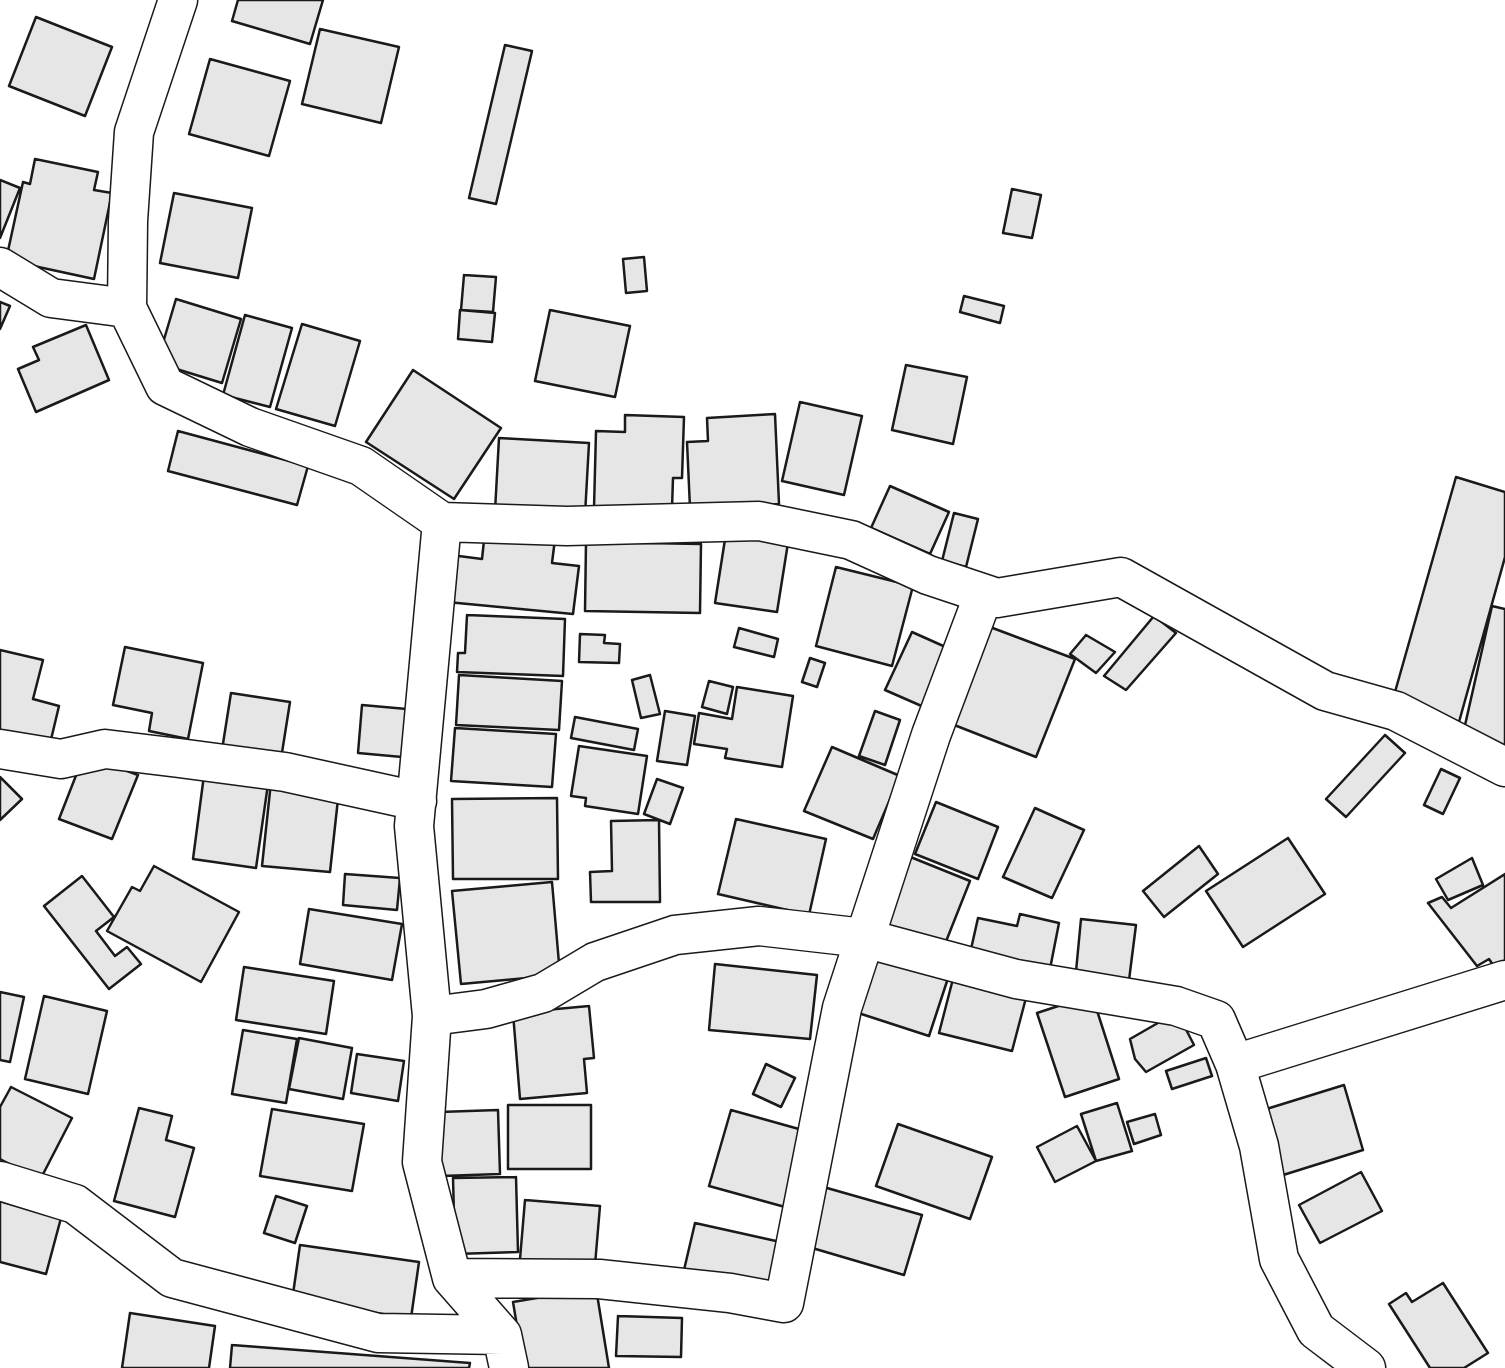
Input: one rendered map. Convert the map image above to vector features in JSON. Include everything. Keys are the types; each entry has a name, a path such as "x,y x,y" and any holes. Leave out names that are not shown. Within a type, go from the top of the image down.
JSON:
{"street":[{"path":"178,0 134,132 126,308 165,386 250,426 360,466 442,522 568,526 760,521 852,540 928,575 997,598 1121,577 1324,691 1396,711 1505,767"},
{"path":"0,267 51,298 126,308"},
{"path":"442,522 414,826 432,1016 422,1162 452,1278 506,1351"},
{"path":"452,1278 599,1279 730,1293 784,1304 842,1008 931,736 984,594"},
{"path":"0,749 61,759 105,749 179,758 285,772 416,801"},
{"path":"432,1016 486,1009 543,993 595,962 676,935 759,926 864,938 1016,979 1176,1006 1216,1020 1235,1064 1259,1146 1279,1259 1316,1330 1366,1368"},
{"path":"1235,1064 1505,980"},
{"path":"0,1181 75,1204 172,1278 378,1332 506,1351"}],"building":[{"path":"238,0 323,0 310,44 232,21"},
{"path":"36,17 112,47 85,116 9,86"},
{"path":"320,29 399,47 381,123 302,104"},
{"path":"505,45 532,51 496,204 469,198"},
{"path":"210,59 290,81 269,156 189,134"},
{"path":"35,159 98,172 94,190 112,193 94,279 6,260 23,182 30,184"},
{"path":"0,180 20,188 0,238"},
{"path":"1012,189 1041,195 1032,238 1003,233"},
{"path":"174,193 252,208 238,278 160,263"},
{"path":"644,257 647,291 626,293 623,259"},
{"path":"464,275 496,277 493,312 461,310"},
{"path":"964,296 1004,306 1000,323 960,312"},
{"path":"176,299 241,319 222,383 157,363"},
{"path":"0,302 10,306 0,329"},
{"path":"460,310 495,313 492,342 458,339"},
{"path":"550,310 630,326 615,397 535,381"},
{"path":"245,315 292,328 270,407 223,395"},
{"path":"302,324 360,341 335,426 276,409"},
{"path":"86,325 109,380 36,412 18,369 39,360 33,347"},
{"path":"906,365 967,377 953,444 892,430"},
{"path":"413,370 501,428 454,499 366,442"},
{"path":"800,402 862,416 844,495 782,481"},
{"path":"775,414 779,504 690,508 687,442 708,441 707,418"},
{"path":"625,415 684,417 682,478 673,478 672,509 594,508 596,431 625,432"},
{"path":"178,431 308,466 297,505 168,471"},
{"path":"499,438 589,443 585,515 495,511"},
{"path":"1456,477 1505,492 1505,557 1459,722 1393,699"},
{"path":"890,486 949,512 930,554 871,528"},
{"path":"954,513 978,519 966,567 942,561"},
{"path":"485,531 555,539 552,563 579,566 573,614 447,602 451,555 482,559"},
{"path":"726,533 788,543 777,612 715,603"},
{"path":"586,542 701,544 700,613 585,611"},
{"path":"836,567 913,586 892,666 816,646"},
{"path":"1492,606 1505,609 1505,751 1463,734"},
{"path":"467,615 565,619 563,676 457,672 458,653 465,653"},
{"path":"1154,616 1176,633 1126,690 1104,676"},
{"path":"982,624 1075,659 1036,757 944,721"},
{"path":"739,628 778,639 774,657 734,647"},
{"path":"912,632 959,653 933,711 885,690"},
{"path":"580,634 605,635 604,643 620,644 619,663 579,662"},
{"path":"1086,635 1115,652 1096,673 1070,654"},
{"path":"125,647 203,663 188,739 149,731 152,713 113,705"},
{"path":"0,650 43,660 33,699 59,706 49,748 0,735"},
{"path":"810,658 825,663 817,687 802,682"},
{"path":"459,675 562,681 559,730 456,725"},
{"path":"650,675 660,714 641,718 632,680"},
{"path":"709,681 733,687 727,714 702,707"},
{"path":"737,687 793,696 782,767 725,758 727,749 694,744 699,713 732,719"},
{"path":"231,693 290,702 281,759 222,750"},
{"path":"362,705 418,710 413,758 358,753"},
{"path":"665,711 695,716 687,765 657,761"},
{"path":"875,711 900,720 885,765 859,756"},
{"path":"575,717 638,729 634,750 571,738"},
{"path":"455,728 556,734 552,787 451,781"},
{"path":"1385,735 1405,753 1346,817 1326,799"},
{"path":"579,746 647,756 638,814 585,806 586,798 571,796"},
{"path":"832,747 900,776 873,839 804,811"},
{"path":"84,755 138,775 112,839 59,819"},
{"path":"1441,769 1460,778 1443,814 1424,805"},
{"path":"204,775 268,784 256,868 193,859"},
{"path":"0,777 22,799 0,820"},
{"path":"657,779 683,788 670,824 644,814"},
{"path":"271,782 339,790 330,872 262,866"},
{"path":"557,798 558,879 453,879 452,799"},
{"path":"936,802 998,827 978,879 915,854"},
{"path":"1035,808 1084,830 1052,898 1003,877"},
{"path":"736,819 826,839 809,915 718,894"},
{"path":"659,820 660,902 591,902 590,872 612,871 611,821"},
{"path":"1288,838 1325,894 1243,947 1206,891"},
{"path":"1199,846 1218,874 1164,917 1143,891"},
{"path":"908,856 970,881 943,949 880,924"},
{"path":"1472,858 1483,885 1448,900 1436,879"},
{"path":"154,866 239,912 201,982 107,931 132,887 140,891"},
{"path":"345,874 400,878 397,910 343,905"},
{"path":"1505,874 1505,962 1495,968 1489,959 1477,966 1428,903 1442,897 1451,908"},
{"path":"82,876 114,917 96,931 115,956 127,947 141,964 109,989 44,906"},
{"path":"552,882 560,975 461,984 452,891"},
{"path":"309,909 402,924 392,980 300,964"},
{"path":"1020,914 1059,923 1049,974 969,958 978,918 1017,926"},
{"path":"1081,919 1136,925 1128,988 1075,982"},
{"path":"868,940 952,966 929,1036 846,1009"},
{"path":"715,964 817,975 810,1039 709,1030"},
{"path":"244,967 334,981 326,1034 236,1020"},
{"path":"954,975 1027,994 1012,1051 939,1033"},
{"path":"0,992 24,997 10,1062 0,1060"},
{"path":"1092,995 1119,1079 1065,1097 1037,1013"},
{"path":"44,996 107,1011 88,1094 25,1079"},
{"path":"589,1006 594,1058 584,1059 587,1093 520,1099 513,1013"},
{"path":"1177,1012 1194,1045 1146,1072 1135,1059 1130,1039"},
{"path":"243,1030 297,1039 286,1103 232,1094"},
{"path":"299,1038 352,1048 343,1099 289,1089"},
{"path":"357,1054 404,1061 398,1101 351,1093"},
{"path":"1206,1058 1212,1076 1172,1089 1166,1071"},
{"path":"766,1064 795,1078 781,1107 753,1094"},
{"path":"1344,1085 1363,1150 1280,1176 1260,1111"},
{"path":"11,1087 72,1118 40,1180 0,1159 0,1107"},
{"path":"1117,1103 1132,1151 1096,1161 1081,1114"},
{"path":"508,1105 591,1105 591,1169 508,1169"},
{"path":"139,1108 172,1116 166,1140 194,1148 175,1217 114,1201"},
{"path":"272,1109 364,1124 352,1191 260,1176"},
{"path":"498,1110 500,1174 441,1176 439,1112"},
{"path":"731,1110 806,1131 785,1207 709,1186"},
{"path":"1155,1114 1161,1135 1134,1144 1127,1122"},
{"path":"898,1124 992,1157 970,1219 876,1186"},
{"path":"1077,1126 1096,1161 1055,1182 1037,1147"},
{"path":"1361,1172 1382,1211 1320,1243 1299,1205"},
{"path":"516,1177 518,1252 455,1254 453,1178"},
{"path":"820,1186 922,1215 904,1275 802,1245"},
{"path":"276,1196 307,1206 295,1243 264,1233"},
{"path":"525,1200 600,1206 595,1265 520,1259"},
{"path":"0,1201 61,1218 46,1274 0,1262"},
{"path":"695,1223 785,1243 774,1290 684,1270"},
{"path":"300,1245 419,1262 411,1318 292,1301"},
{"path":"1443,1283 1488,1353 1464,1368 1430,1368 1389,1304 1406,1293 1412,1302"},
{"path":"596,1288 609,1368 524,1368 513,1302"},
{"path":"130,1313 215,1326 209,1368 122,1368"},
{"path":"618,1316 682,1318 681,1357 616,1356"},
{"path":"232,1345 470,1363 469,1368 230,1368"}]}
